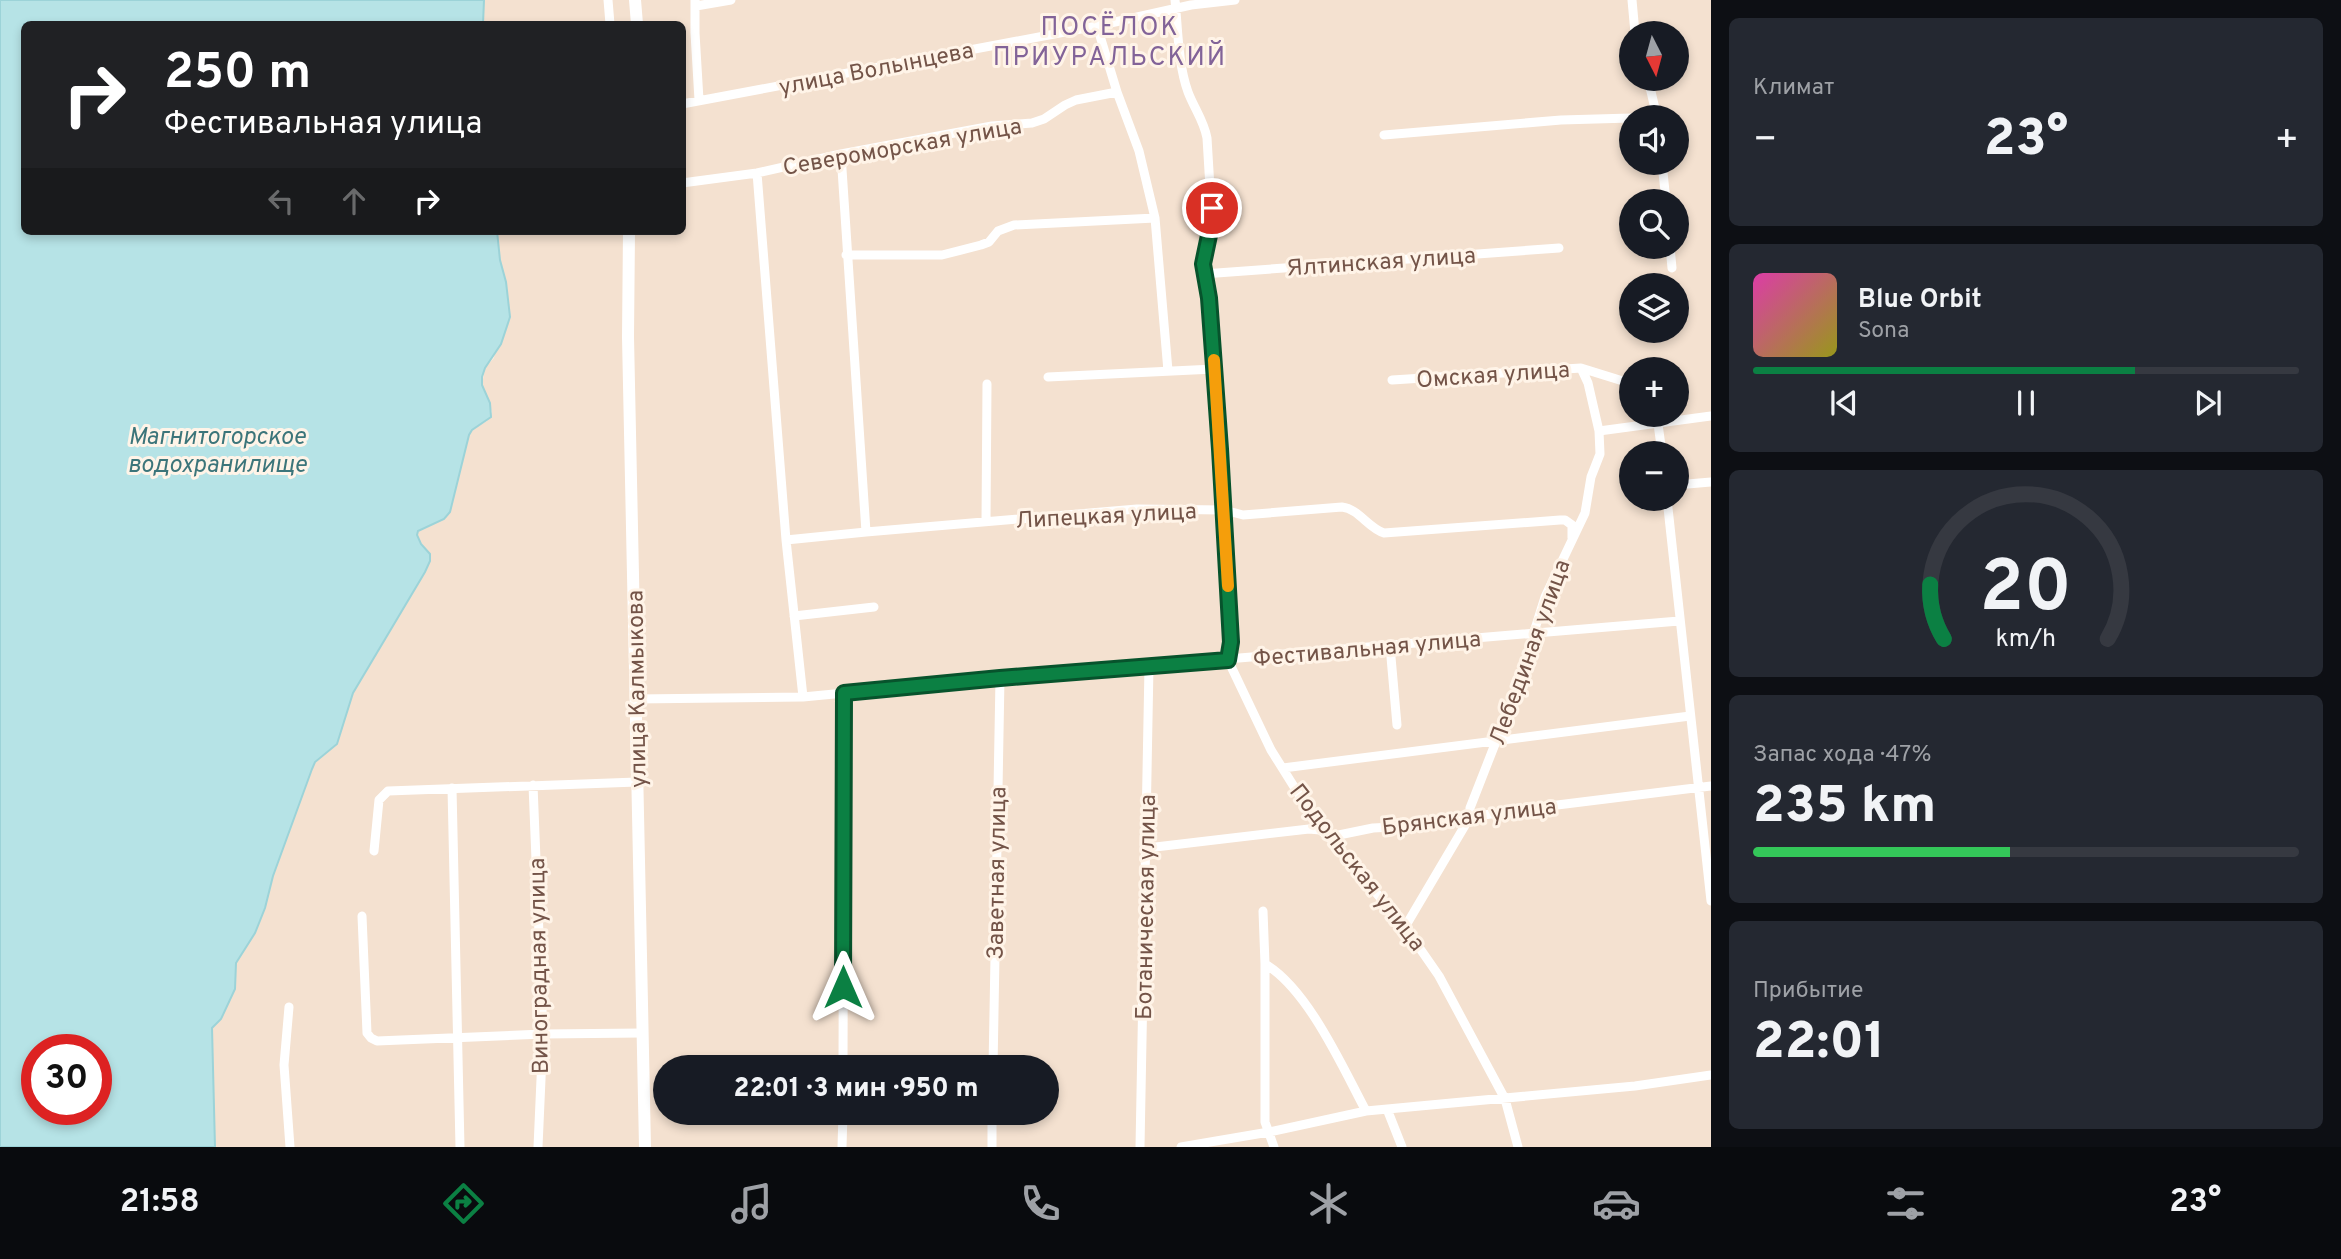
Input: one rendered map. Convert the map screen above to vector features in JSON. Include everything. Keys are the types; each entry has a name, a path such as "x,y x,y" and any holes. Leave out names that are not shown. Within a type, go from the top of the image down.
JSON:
{"main road":[{"path":"635,0 637,21"},
{"name":"улица Калмыкова","path":"629,235 628,337 645,1147"}],"street":[{"path":"608,0 610,21"},
{"path":"699,100 696,3 731,0"},
{"name":"улица Волынцева","path":"686,103 1097,26 1176,4 1235,0"},
{"path":"1632,0 1634,21"},
{"name":"Подольская улица","path":"1176,4 1184,78 1205,125 1207,138 1212,221 1203,274 1209,298 1224,510 1231,642 1228,660 1271,750 1329,837 1405,927 1439,976 1505,1099 1518,1147"},
{"path":"1097,26 1139,151 1155,218 1168,371"},
{"name":"Североморская улица","path":"686,182 757,173 841,154 992,126 1032,123 1076,100 1117,92"},
{"path":"1384,135 1561,120 1619,118"},
{"path":"841,154 866,532"},
{"path":"757,173 786,540 803,697"},
{"path":"846,255 943,255 981,246 989,242 998,231 1014,226 1155,218"},
{"name":"Ялтинская улица","path":"1203,274 1559,248"},
{"path":"1671,259 1672,268"},
{"name":"Омская улица","path":"1392,380 1581,368 1619,380"},
{"name":"Лебединая улица","path":"1405,927 1470,817 1497,739 1520,690 1533,652 1533,635 1545,597 1585,513 1591,477 1600,454 1599,431 1588,383 1581,368"},
{"path":"1048,377 1214,369"},
{"path":"986,521 987,384"},
{"path":"1689,419 1711,415"},
{"path":"1599,431 1633,427"},
{"path":"1689,484 1711,482"},
{"name":"Липецкая улица","path":"786,540 1137,509 1224,510 1243,515 1348,507 1375,530 1384,533 1565,520 1572,525 1572,538"},
{"path":"1668,511 1698,788 1708,854 1711,901"},
{"path":"794,615 874,607"},
{"name":"Фестивальная улица","path":"636,699 803,697 1679,621"},
{"path":"1390,646 1397,725"},
{"name":"Ботаническая улица","path":"1140,1147 1149,666"},
{"name":"Заветная улица","path":"993,1055 1000,678"},
{"path":"843,1055 844,693"},
{"path":"1283,768 1690,716"},
{"path":"374,851 378,806 382,795 388,791 637,782"},
{"name":"Виноградная улица","path":"533,785 543,1034 538,1147"},
{"name":"Брянская улица","path":"1147,848 1314,829 1329,837 1373,828 1432,825 1470,817 1711,786"},
{"path":"452,788 460,1147"},
{"path":"1263,911 1265,1122 1273,1147"},
{"path":"362,916 367,1033 377,1041 642,1033"},
{"path":"1265,964 1277,971 1292,988 1339,1054 1366,1111"},
{"path":"289,1007 284,1065 290,1147"},
{"path":"1181,1147 1366,1111 1634,1086 1711,1075"},
{"path":"1388,1109 1402,1147"},
{"path":"842,1147 843,1125"},
{"path":"992,1125 992,1147"}],"shaded area":[{"path":"484,0 1711,0 1711,1147 215,1147 212,1028 221,1018 235,989 236,963 255,933 265,908 273,876 315,762 337,744 353,693 430,561 430,554 418,539 418,531 444,519 450,512 469,435 472,430 487,421 492,412 482,385 485,368 494,358 506,282 497,235 686,235 686,21 483,21"}],"water":[{"name":"Магнитогорское водохранилище","path":"0,0 484,0 483,21 21,21 21,235 497,235 510,317 501,344 482,377 491,417 469,435 450,512 444,519 418,531 421,544 430,554 430,561 353,693 337,744 315,762 273,876 265,908 255,933 236,963 235,989 221,1019 212,1028 215,1147 0,1147"}],"slow traffic":[{"path":"1214,360 1228,586"}],"district":[{"name":"ПОСЁЛОК ПРИУРАЛЬСКИЙ","path":"1110,41"}],"route":[{"path":"843,987 844,693 1228,660 1231,642 1220,449 1209,298 1203,274 1212,208"}]}
